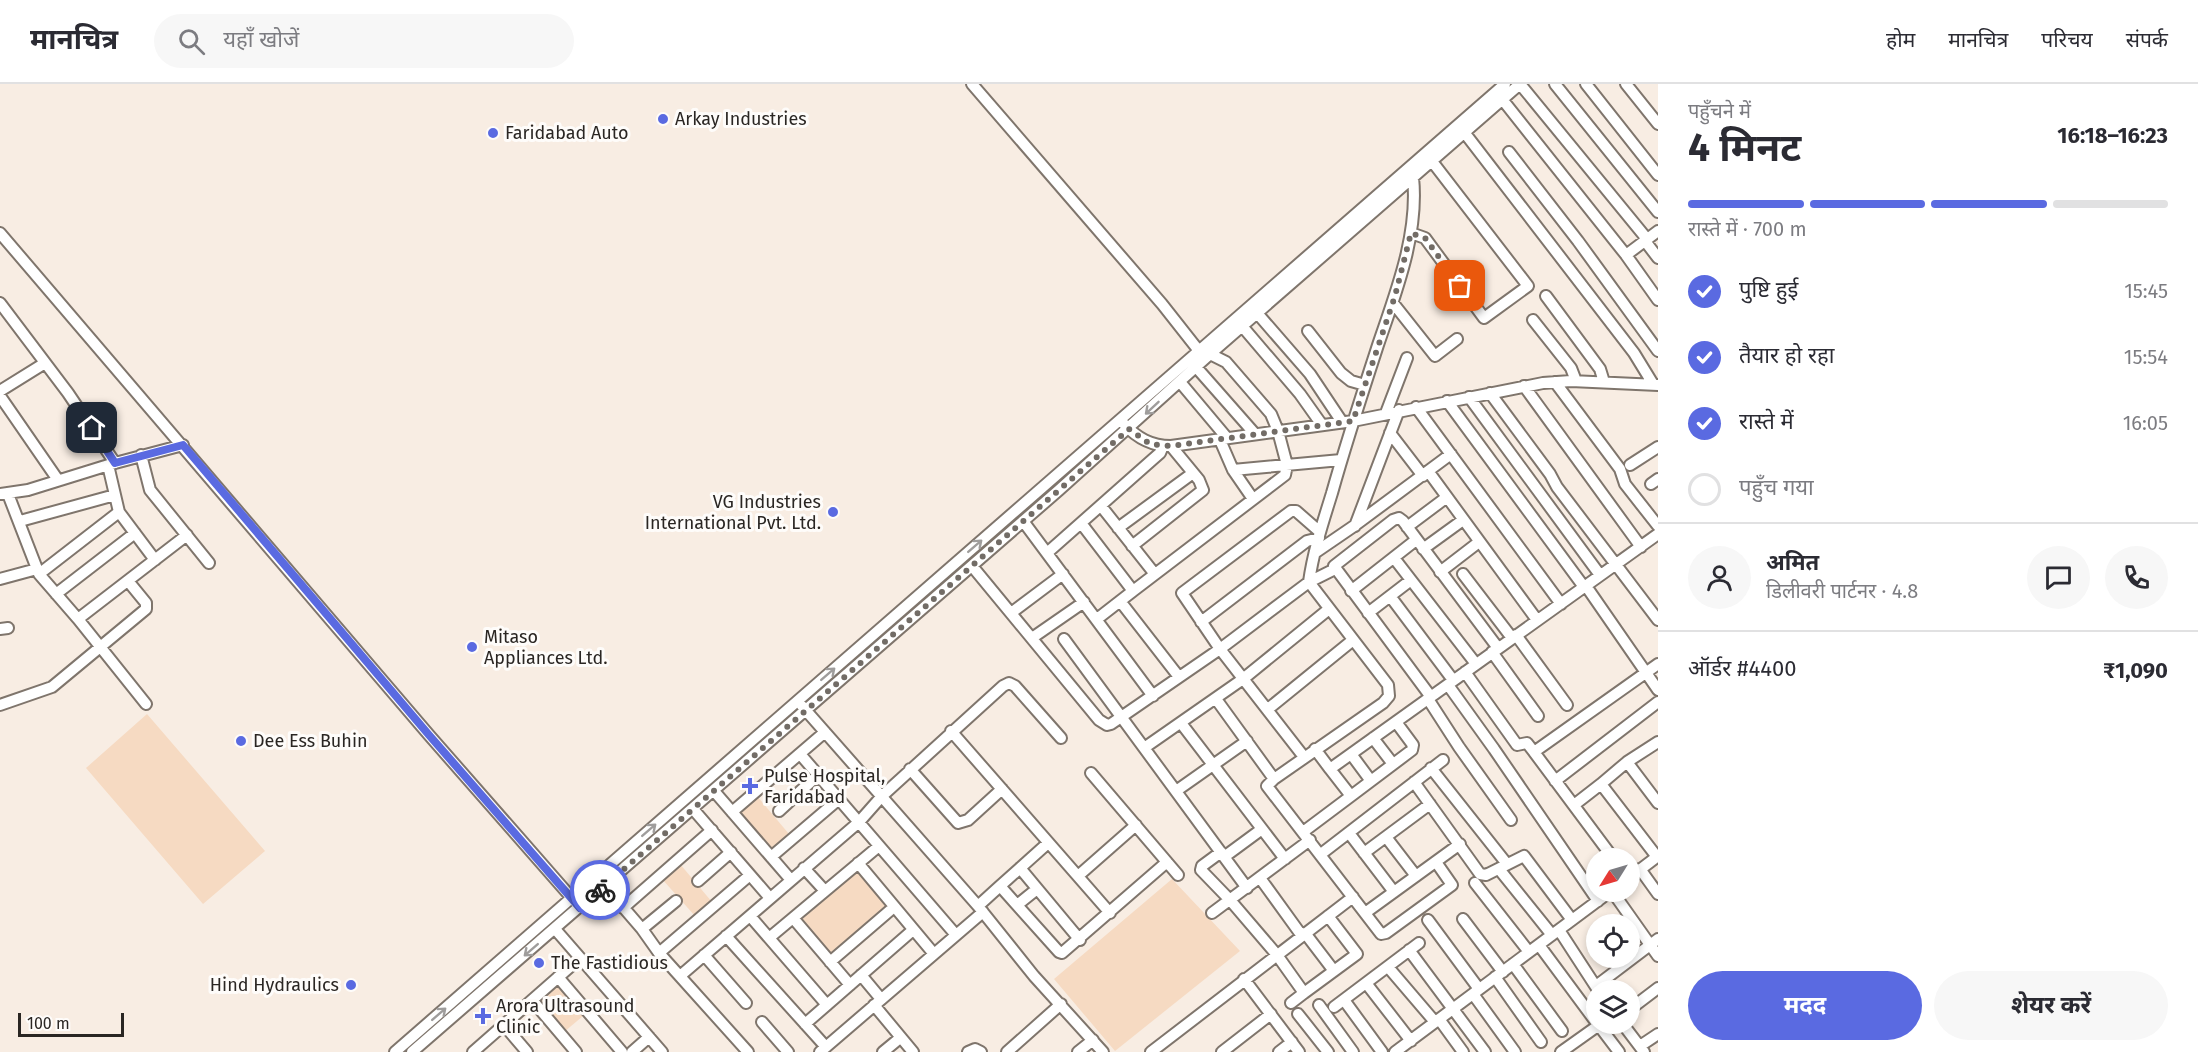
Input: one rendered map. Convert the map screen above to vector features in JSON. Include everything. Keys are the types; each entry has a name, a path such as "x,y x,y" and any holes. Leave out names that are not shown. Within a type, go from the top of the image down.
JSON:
{"street":[{"path":"972,84 1205,354 1226,362 1271,414 1287,465 1285,475 1154,573 1097,619"},
{"path":"412,1052 1129,429 1196,367 1205,354 1505,84"},
{"path":"395,1052 1120,419 1242,326 1520,84 1658,258"},
{"path":"1555,84 1658,212"},
{"path":"1586,84 1658,175"},
{"path":"1626,84 1658,124"},
{"path":"1502,99 1626,255 1658,300"},
{"path":"1464,132 1634,353 1655,384"},
{"path":"1509,152 1658,351"},
{"path":"1411,233 1425,238 1484,318 1528,286 1431,160"},
{"path":"1413,177 1415,201 1411,233 1393,303 1365,385 1347,421 1341,460 1309,582 1388,685 1389,696 1383,703 1315,749 1267,786 1381,934 1452,885 1436,862"},
{"path":"1626,255 1658,231"},
{"path":"0,233 429,735 584,904"},
{"path":"1546,296 1600,369 1604,382"},
{"path":"0,303 68,393 111,464 118,512 155,560"},
{"path":"1393,303 1435,356 1457,339"},
{"path":"1257,313 1347,421"},
{"path":"1533,320 1571,368 1576,381"},
{"path":"1242,326 1300,394 1322,425"},
{"path":"1308,331 1341,373 1352,381 1365,385"},
{"path":"1386,413 1407,358"},
{"path":"0,391 45,363"},
{"path":"1196,367 1255,434"},
{"path":"1120,419 1129,429 1150,444 1167,446 1347,421 1524,386 1576,381 1655,384"},
{"path":"1180,382 1224,439 1233,470 1253,499"},
{"path":"1556,382 1620,469 1625,484 1658,526"},
{"path":"1524,386 1641,547"},
{"path":"1490,393 1658,620"},
{"path":"0,396 58,480"},
{"path":"1469,397 1600,575"},
{"path":"1447,401 1585,586 1658,690"},
{"path":"1416,407 1561,604"},
{"path":"1354,526 1399,410"},
{"path":"1390,433 1447,497 1538,620"},
{"path":"146,704 38,572 20,521 4,494 183,445"},
{"path":"1132,546 1202,492 1202,486 1193,473 1167,446"},
{"path":"1047,553 1167,446"},
{"path":"1630,465 1658,447"},
{"path":"1316,552 1451,454"},
{"path":"141,456 150,490 208,563"},
{"path":"1233,470 1341,460"},
{"path":"1118,528 1193,473"},
{"path":"20,521 115,495"},
{"path":"1407,527 1447,497"},
{"path":"1101,506 1154,573"},
{"path":"1304,758 1183,597 1184,590 1291,511 1298,513 1320,535"},
{"path":"0,579 38,572 118,512"},
{"path":"1511,820 1459,747 1430,698 1335,569 1335,563 1393,520 1399,518 1495,650 1538,716"},
{"path":"1423,549 1463,520"},
{"path":"1023,521 1152,696"},
{"path":"1081,523 1132,591"},
{"path":"56,594 135,533"},
{"path":"1201,622 1307,541 1320,535"},
{"path":"78,619 187,536"},
{"path":"1330,769 1654,537 1658,549"},
{"path":"1351,591 1416,540"},
{"path":"1440,572 1479,542"},
{"path":"1394,558 1476,664"},
{"path":"972,566 1103,723 1111,724 1220,649 1309,582 1335,569"},
{"path":"1011,613 1063,574"},
{"path":"1463,574 1567,705"},
{"path":"1368,613 1411,580"},
{"path":"0,705 52,687 146,609 146,603 128,581"},
{"path":"1390,596 1586,883"},
{"path":"1120,601 1179,677"},
{"path":"1032,638 1084,602"},
{"path":"1144,748 1243,679 1329,609"},
{"path":"1064,639 1247,888"},
{"path":"1268,709 1353,640"},
{"path":"1534,752 1658,664"},
{"path":"1465,672 1517,745 1527,743 1606,848"},
{"path":"680,976 858,822 910,769 1003,686 1009,683 1015,686 1061,738"},
{"path":"1216,699 1274,779"},
{"path":"798,701 980,909 1034,976 1103,1052"},
{"path":"1555,781 1656,708"},
{"path":"1212,913 1285,859 1351,796 1413,747 1396,722"},
{"path":"1181,723 1285,859"},
{"path":"951,731 1110,913"},
{"path":"732,812 825,732"},
{"path":"1373,738 1393,764"},
{"path":"1176,791 1247,741"},
{"path":"1574,806 1627,762 1658,743"},
{"path":"1315,749 1351,796"},
{"path":"800,754 956,934"},
{"path":"1351,754 1371,781"},
{"path":"1321,854 1443,760"},
{"path":"1627,762 1658,803"},
{"path":"1431,768 1503,867 1556,932 1591,980"},
{"path":"910,769 958,823 968,820 1002,789"},
{"path":"1091,773 1178,874"},
{"path":"779,811 818,775"},
{"path":"1414,782 1483,876 1521,856 1526,858 1572,920"},
{"path":"1601,784 1657,856 1640,869 1658,894"},
{"path":"714,791 791,880"},
{"path":"771,857 839,800"},
{"path":"1364,853 1430,804"},
{"path":"693,809 771,898"},
{"path":"1078,876 1136,825"},
{"path":"1262,829 1200,867 1277,955 1304,993"},
{"path":"623,908 712,830"},
{"path":"1349,833 1394,892"},
{"path":"1386,837 1416,876"},
{"path":"726,936 805,1024 823,1050 956,934 1000,886 1048,843"},
{"path":"1365,913 1460,844"},
{"path":"769,938 879,846"},
{"path":"698,881 731,852"},
{"path":"1000,886 1059,951 1066,952 1167,862"},
{"path":"858,863 934,954"},
{"path":"804,868 825,891"},
{"path":"1020,868 1080,940"},
{"path":"659,953 750,874"},
{"path":"1260,878 1334,972"},
{"path":"1475,883 1529,952"},
{"path":"604,885 642,929 659,953 748,1052"},
{"path":"1017,905 1037,889"},
{"path":"1151,1052 1164,1048 1244,979 1353,897"},
{"path":"642,929 676,901"},
{"path":"1395,1052 1597,902"},
{"path":"1620,902 1654,942 1658,956"},
{"path":"830,962 894,907"},
{"path":"750,916 827,1005"},
{"path":"1292,1003 1357,954 1328,916"},
{"path":"793,918 850,985"},
{"path":"1463,919 1541,1042"},
{"path":"1428,920 1515,1052"},
{"path":"555,929 662,1052"},
{"path":"805,1024 914,930"},
{"path":"1334,1007 1419,942"},
{"path":"1607,980 1654,942"},
{"path":"1539,945 1586,1008"},
{"path":"1409,950 1485,1052"},
{"path":"704,955 746,1004"},
{"path":"473,1052 580,958"},
{"path":"1513,964 1562,1032"},
{"path":"1388,967 1463,1052"},
{"path":"861,975 900,1038 913,1052"},
{"path":"558,977 622,1052"},
{"path":"1244,979 1299,1052"},
{"path":"1366,983 1411,1041"},
{"path":"1640,1002 1658,988"},
{"path":"532,1000 576,1052"},
{"path":"1344,1000 1382,1052"},
{"path":"1007,1052 1061,1004"},
{"path":"1319,1005 1353,1052"},
{"path":"1222,1052 1271,1014"},
{"path":"1298,1014 1328,1052"},
{"path":"762,1022 788,1052"},
{"path":"504,1025 527,1052"},
{"path":"1561,1052 1586,1032"},
{"path":"1604,1034 1613,1050"},
{"path":"1630,1034 1642,1049 1658,1034"},
{"path":"632,1052 649,1037"},
{"path":"882,1052 900,1038"},
{"path":"1078,1052 1093,1040"},
{"path":"1279,1052 1292,1042"},
{"path":"968,1052 975,1049 981,1052"}],"shaded area":[{"path":"147,714 265,851 203,904 86,768"},
{"path":"757,796 789,834 772,849 739,811"},
{"path":"680,864 712,902 695,916 662,879"},
{"path":"856,869 889,908 831,958 798,918"},
{"path":"1172,879 1240,951 1115,1051 1054,979"},
{"path":"557,984 583,1016 564,1032 538,1000"}],"way so far":[{"path":"600,890 1129,429 1150,444 1171,446 1353,421 1395,296 1411,233 1425,238 1460,286"}],"place":[{"name":"Arkay Industries","path":"663,119"},
{"name":"Faridabad Auto","path":"493,133"},
{"name":"VG Industries International Pvt. Ltd.","path":"833,512"},
{"name":"Mitaso Appliances Ltd.","path":"472,647"},
{"name":"Dee Ess Buhin","path":"241,741"},
{"name":"Pulse Hospital, Faridabad","path":"750,786"},
{"name":"The Fastidious","path":"539,963"},
{"name":"Hind Hydraulics","path":"351,985"},
{"name":"Arora Ultrasound Clinic","path":"483,1016"}],"route":[{"path":"92,428 115,463 183,445 429,735 580,908 600,890"}]}
